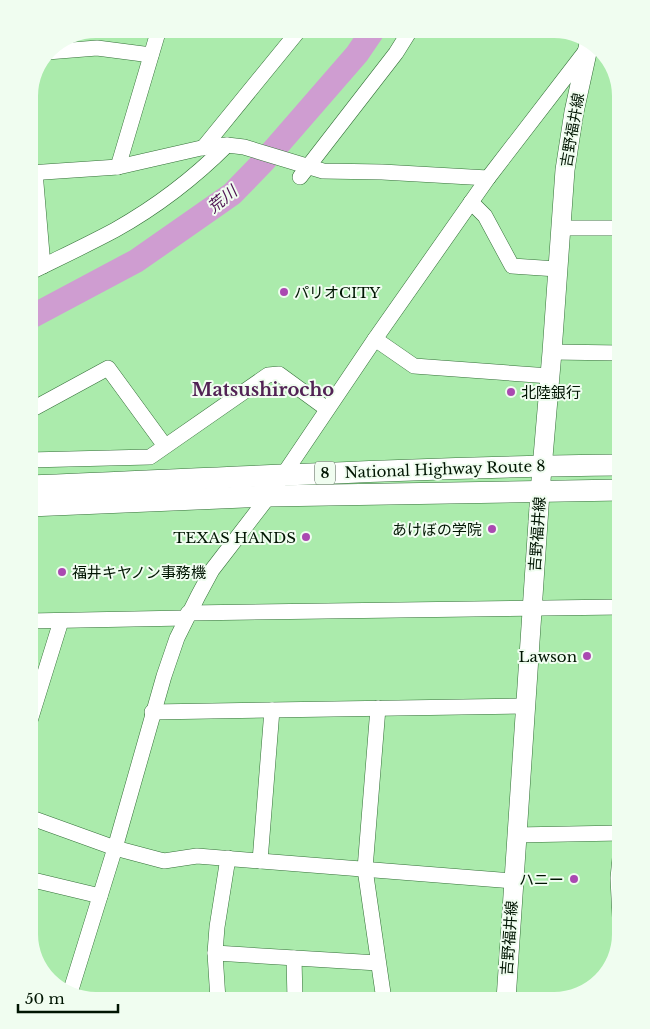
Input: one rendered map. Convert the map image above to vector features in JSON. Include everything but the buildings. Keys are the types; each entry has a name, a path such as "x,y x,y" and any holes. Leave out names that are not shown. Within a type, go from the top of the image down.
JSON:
{"highway":[{"name":"National Highway Route 8","path":"38,486 284,475 612,465"},
{"name":"National Highway Route 8","path":"38,506 268,496 612,490"}],"main road":[{"name":"吉野福井線","path":"506,992 540,492 565,170 574,112 589,49"}],"street":[{"path":"118,167 156,38"},
{"path":"203,148 293,38"},
{"path":"304,169 396,53 405,38"},
{"path":"72,987 115,848 152,712 177,638 212,570 284,475 375,338 488,178 587,47"},
{"path":"58,51 97,48 151,55"},
{"path":"38,268 116,229 165,198 208,164 227,145"},
{"path":"38,173 118,167 203,148 227,145 244,147 304,169 488,178"},
{"path":"471,202 484,216 512,266 558,269"},
{"path":"38,224 43,266"},
{"path":"560,228 612,228"},
{"path":"375,338 414,366 550,376"},
{"path":"552,352 612,354"},
{"path":"38,405 108,368 165,446"},
{"path":"38,460 150,457 268,375 279,374 327,409"},
{"path":"38,621 612,607"},
{"path":"38,695 61,621"},
{"path":"152,712 525,706"},
{"path":"378,708 365,869 383,992"},
{"path":"260,861 272,710"},
{"path":"38,819 115,848 164,861 197,856 513,881"},
{"path":"516,835 612,833"},
{"path":"217,991 215,953 217,927 228,858"},
{"path":"38,881 100,896"},
{"path":"215,953 378,963"},
{"path":"294,958 296,991"}],"waterway":[{"name":"荒川","path":"38,313 136,261 232,194 264,161 357,54 368,38"}],"place":[{"name":"パリオCITY","path":"284,292"},
{"name":"北陸銀行","path":"511,392"},
{"name":"あけぼの学院","path":"492,529"},
{"name":"TEXAS HANDS","path":"306,537"},
{"name":"福井キヤノン事務機","path":"62,572"},
{"name":"Lawson","path":"587,656"},
{"name":"ハニー","path":"574,879"}],"district":[{"name":"Matsushirocho","path":"263,390"}]}
